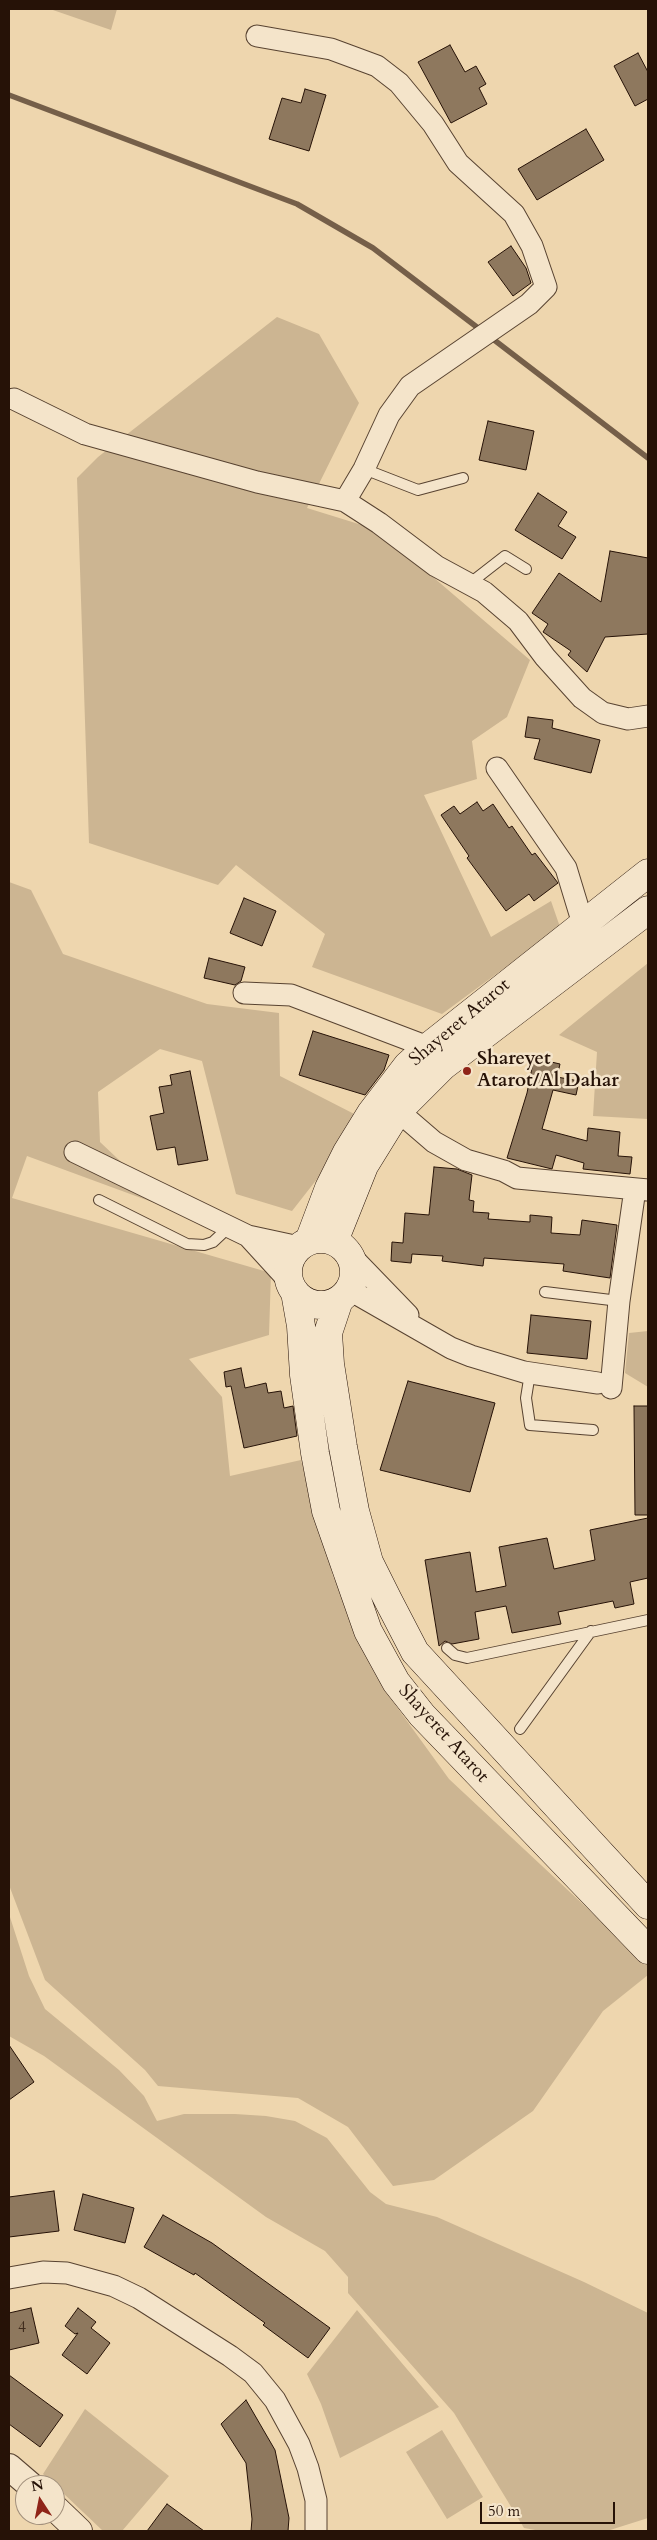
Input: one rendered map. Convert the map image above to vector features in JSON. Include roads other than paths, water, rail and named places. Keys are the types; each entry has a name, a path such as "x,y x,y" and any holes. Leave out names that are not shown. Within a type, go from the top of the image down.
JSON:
{"main road":[{"name":"Shayeret Atarot","path":"323,1246 329,1188 371,1113 407,1066 428,1047 648,873"},
{"name":"Shayeret Atarot","path":"323,1246 364,1166 398,1111 443,1066 648,910"},
{"path":"323,1246 354,1276 351,1287 342,1297 323,1305 312,1303 292,1287 288,1271 292,1256 323,1246"},
{"name":"Shayeret Atarot","path":"292,1287 301,1326 304,1375 315,1453 326,1511 368,1631 396,1682 422,1715 563,1864 648,1950"},
{"name":"Shayeret Atarot","path":"342,1297 328,1333 330,1364 355,1511 369,1562 414,1652 646,1900"}],"street":[{"path":"257,36 330,48 377,66 399,83 433,124 458,163 514,214 532,246 546,287 529,304 410,386 389,415 364,468 345,501"},
{"path":"14,399 84,434 257,482 345,501 379,523 436,566 484,592 518,621 545,657 582,698 603,713 628,719 648,716"},
{"path":"497,768 566,868 583,924"},
{"path":"244,993 291,995 428,1047"},
{"path":"342,1297 355,1293 471,1356 530,1373 604,1386 642,1190 517,1178 504,1171 466,1160 434,1142 398,1111"},
{"path":"75,1152 248,1236 323,1246 428,1334"},
{"path":"248,1236 292,1287"},
{"path":"9,2278 43,2272 67,2273 114,2286 139,2298 254,2373 275,2400 299,2444 308,2468 316,2500 316,2531"},
{"path":"9,2466 19,2475"},
{"path":"65,2518 79,2531"}],"lane":[{"path":"364,468 418,490 463,478"},
{"path":"469,584 505,556 526,569"},
{"path":"99,1200 187,1244 204,1245 213,1242 229,1227"},
{"path":"545,1292 619,1301"},
{"path":"530,1373 526,1398 530,1425 593,1430"},
{"path":"447,1648 455,1655 467,1658 648,1620"},
{"path":"520,1729 592,1631"}],"waterway":[{"path":"9,95 297,204 373,248 482,331"},
{"path":"489,336 648,458"}],"place":[{"name":"Shareyet Atarot/Al Dahar","path":"467,1071"}]}
